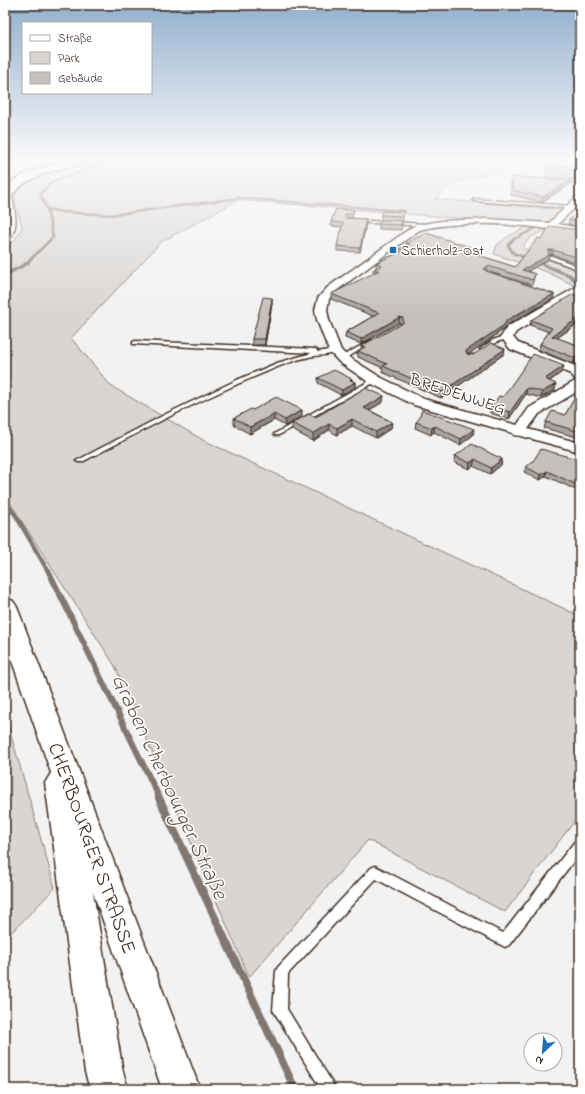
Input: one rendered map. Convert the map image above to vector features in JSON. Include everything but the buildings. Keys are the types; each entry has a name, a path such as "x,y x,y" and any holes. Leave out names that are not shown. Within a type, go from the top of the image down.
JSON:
{"main road":[{"path":"5,237 10,229 11,223 9,212"},
{"name":"CHERBOURGER STRASSE","path":"5,607 86,825 181,1089"},
{"path":"54,742 104,1072 109,1089"}],"street":[{"path":"551,226 565,212"},
{"path":"333,353 321,310 324,298 332,289 415,229 426,225 481,221 535,223 580,231"},
{"path":"580,288 559,297 512,330 507,337 514,346 576,371 580,376"},
{"name":"BREDENWEG","path":"333,353 375,380 419,402 519,432 580,448"},
{"path":"519,432 534,411 580,384"}],"lane":[{"path":"348,220 426,225"},
{"path":"550,257 580,269"},
{"path":"476,354 495,341 507,337"},
{"path":"80,461 181,408 272,366 333,353 374,340"},
{"path":"135,343 333,353"},
{"path":"277,434 375,380"},
{"path":"329,1089 280,1010 282,971 375,872 505,941 580,844"}],"green space":[{"path":"18,212 216,212 161,242 71,338 111,386 203,440 580,616 580,814 505,912 368,840 249,977 115,666 10,503 5,500 5,247 15,240 22,228"},
{"path":"384,212 560,212 548,224 535,222 481,220"},
{"path":"531,225 551,228 527,240 523,247 531,253 580,271 580,283 575,286 547,272 494,254 497,245 507,237"},
{"path":"5,714 55,888 5,939"}],"waterway":[{"path":"26,264 53,237 48,212"},
{"path":"63,212 111,215 133,212"},
{"path":"529,259 513,253 508,245 514,239 538,227"},
{"path":"5,275 28,263"},
{"path":"539,263 569,275 577,281"},
{"name":"Graben Cherbourger Straße","path":"5,503 15,514 49,573"},
{"name":"Graben Cherbourger Straße","path":"49,572 160,799"},
{"name":"Graben Cherbourger Straße","path":"159,798 295,1089"}],"place":[{"name":"Schierholz-Ost","path":"393,250"}]}
